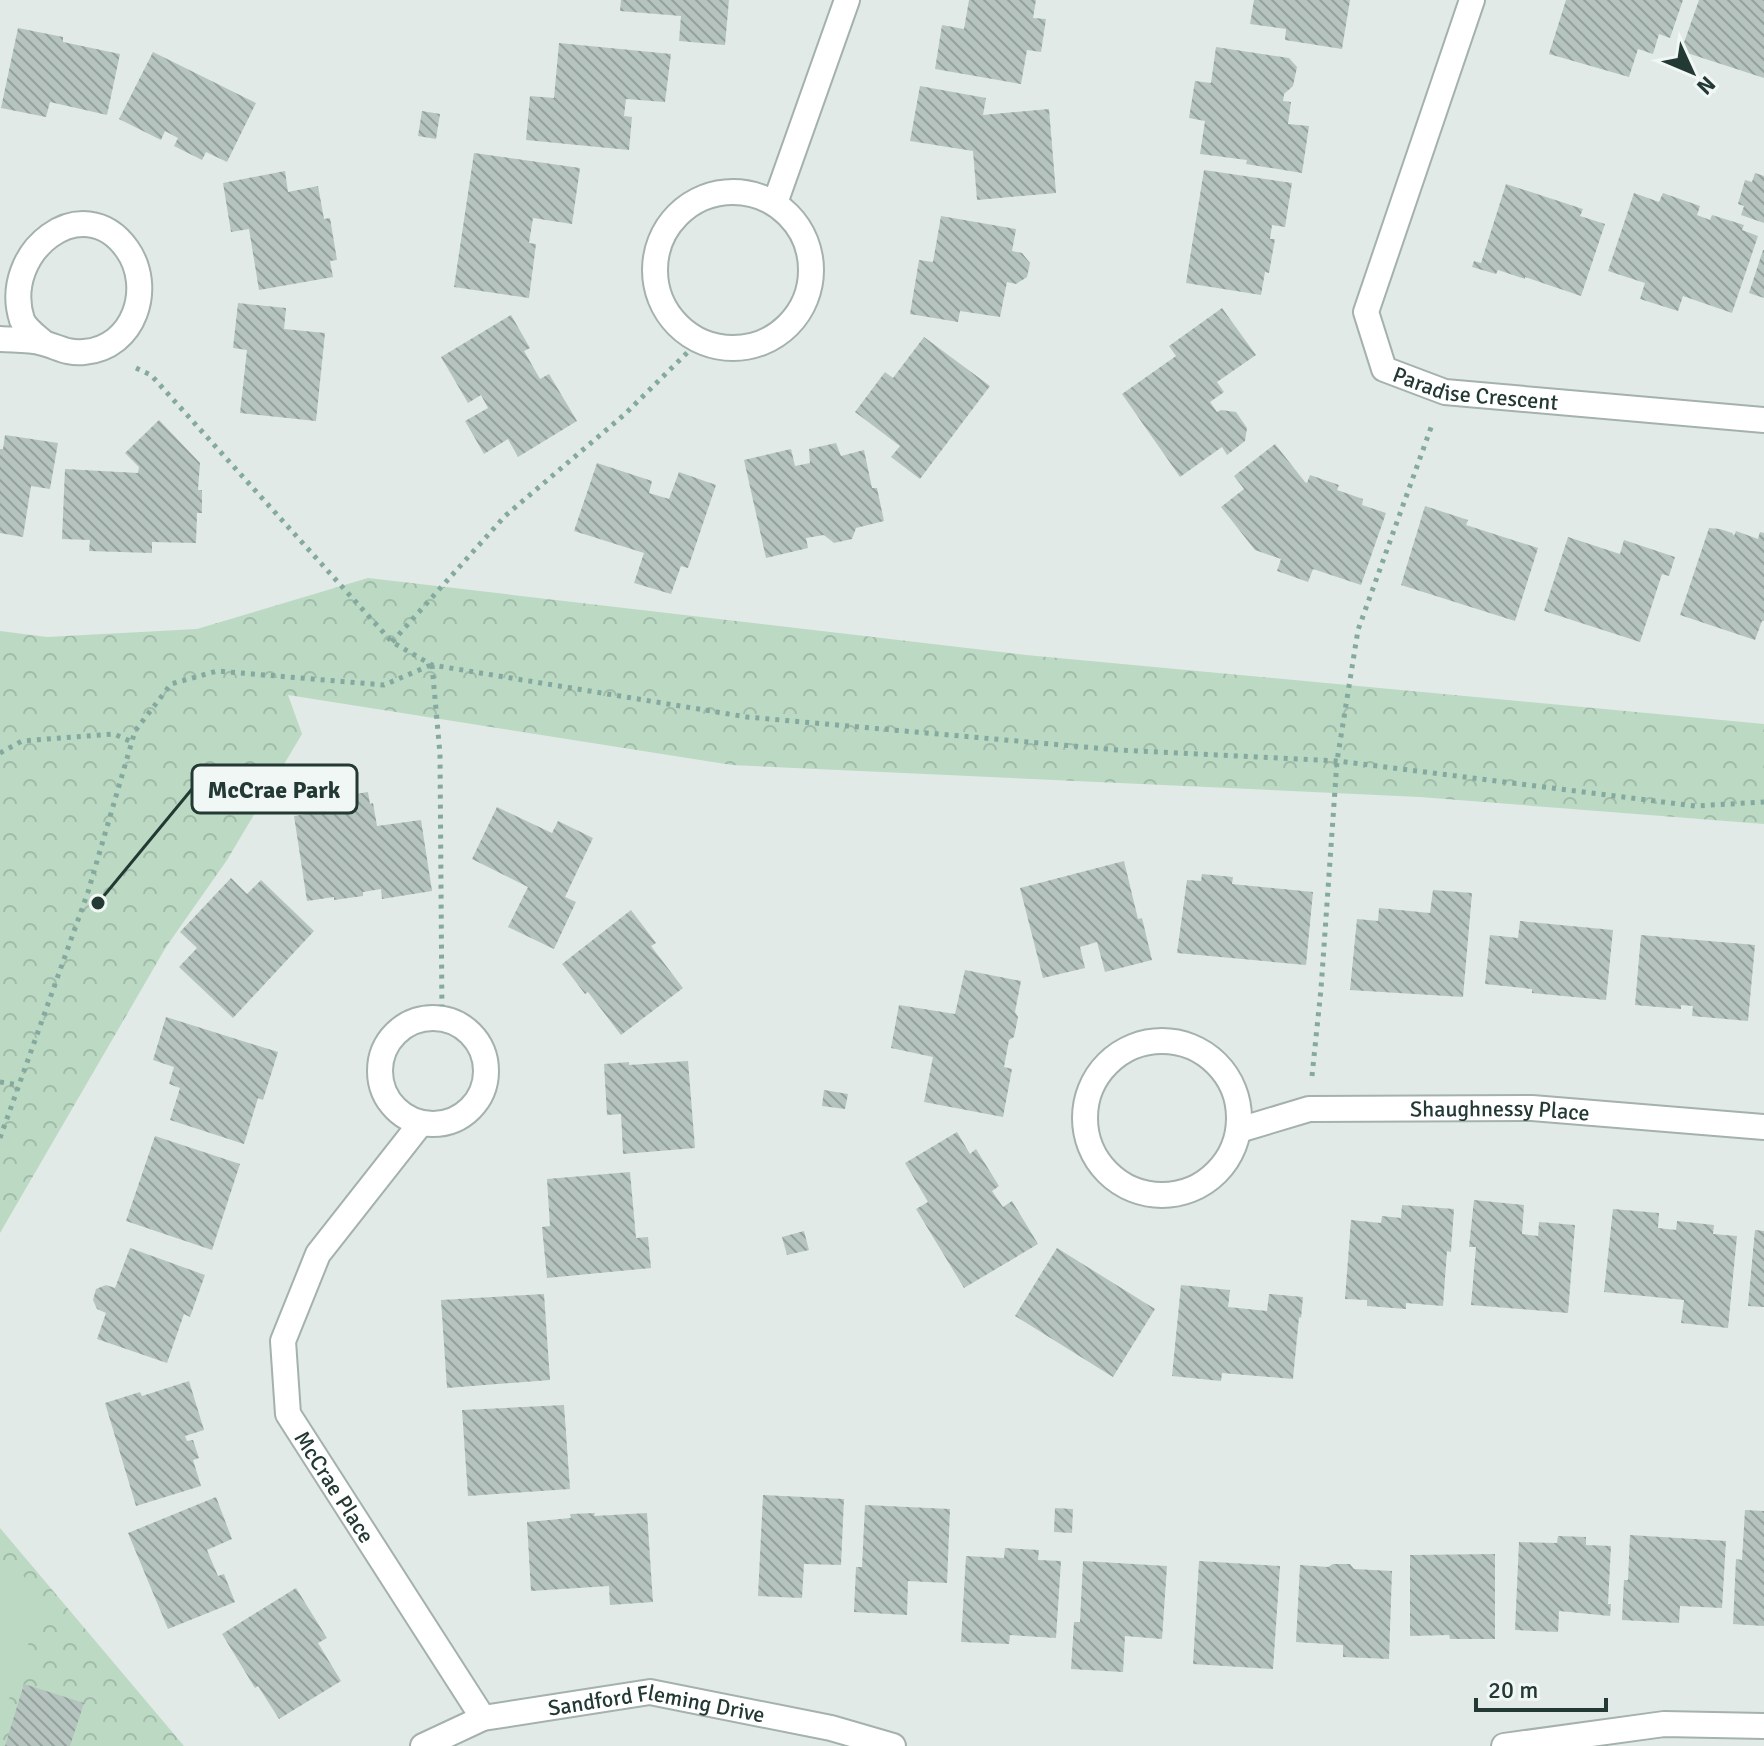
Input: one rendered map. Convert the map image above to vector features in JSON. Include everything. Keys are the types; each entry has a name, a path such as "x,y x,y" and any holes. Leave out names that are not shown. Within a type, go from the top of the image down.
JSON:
{"street":[{"path":"775,203 847,0"},
{"name":"Paradise Crescent","path":"1472,0 1366,312 1384,369 1445,392 1764,420"},
{"path":"722,192 750,193 775,203 795,222 810,256 808,293 796,317 774,337 749,347 725,348 699,341 672,321 658,297 655,259 663,233 675,217 696,201 722,192"},
{"path":"76,224 94,227 115,237 137,265 140,278 140,301 132,322 118,338 99,349 63,351 43,342 23,323 14,302 13,279 22,256 36,239 54,229 76,224"},
{"path":"0,339 43,342"},
{"path":"423,1018 442,1018 463,1026 476,1039 485,1058 487,1077 479,1098 467,1112 439,1125 421,1123 407,1119 393,1107 383,1091 379,1073 382,1055 391,1037 406,1025 423,1018"},
{"path":"1153,1040 1173,1040 1199,1048 1230,1077 1239,1103 1239,1130 1229,1157 1212,1178 1177,1194 1157,1196 1131,1190 1108,1175 1096,1160 1085,1135 1085,1106 1094,1081 1113,1057 1127,1048 1153,1040"},
{"name":"Shaughnessy Place","path":"1239,1130 1309,1109 1532,1108 1764,1127"},
{"name":"McCrae Place","path":"421,1123 318,1254 283,1341 288,1414 483,1718"},
{"name":"Sandford Fleming Drive","path":"423,1746 483,1718 650,1692 831,1728 893,1746"},
{"path":"1504,1746 1664,1724 1764,1726"}],"path":[{"path":"392,642 505,516 625,414 699,341"},
{"path":"99,349 151,375 392,642 432,665 747,717 1118,750 1337,761 1695,806 1764,802"},
{"path":"1309,1109 1337,761 1358,630 1445,392"},
{"path":"0,1138 88,892 135,731 171,684 217,671 384,685 432,665"},
{"path":"432,665 440,754 442,1018"},
{"path":"0,753 22,741 114,734 132,742"},
{"path":"0,1082 19,1085"}],"green space":[{"path":"368,578 1026,655 1764,724 1764,824 1420,797 732,765 288,695 302,734 227,860 166,947 0,1233 0,631 47,637 197,629"},
{"path":"0,1528 184,1746 0,1746"},
{"path":"0,1563 19,1570 43,1602 0,1725"}],"building":[{"path":"621,0 729,0 725,45 679,41 681,16 620,11"},
{"path":"969,0 1036,0 1033,18 1046,19 1041,52 1027,50 1021,84 935,69 942,25 964,29"},
{"path":"1254,0 1350,0 1342,49 1285,40 1286,29 1250,24"},
{"path":"1566,0 1683,0 1670,38 1659,34 1653,54 1638,49 1629,77 1549,54"},
{"path":"1699,0 1764,0 1764,78 1681,51"},
{"path":"18,28 63,37 63,42 120,54 107,115 50,102 46,117 1,108"},
{"path":"559,43 671,54 665,102 626,99 624,116 632,117 629,150 526,140 530,96 554,98"},
{"path":"1216,47 1289,58 1297,67 1293,86 1284,94 1283,101 1291,102 1288,124 1309,126 1302,173 1246,164 1247,160 1200,154 1205,121 1189,118 1195,81 1211,83"},
{"path":"153,52 256,103 227,162 206,152 202,160 174,146 178,138 165,131 161,140 119,119"},
{"path":"920,86 986,98 983,115 1049,109 1056,193 977,200 973,151 910,141"},
{"path":"422,111 440,114 436,139 418,136"},
{"path":"474,153 580,168 572,224 533,218 529,243 536,244 529,298 454,287"},
{"path":"1204,170 1292,183 1285,227 1272,225 1270,239 1275,239 1269,273 1265,272 1261,295 1186,283"},
{"path":"285,171 288,192 318,186 324,219 330,218 337,260 330,261 333,277 259,290 249,229 231,232 223,183"},
{"path":"1755,173 1764,176 1764,223 1741,215 1744,206 1738,204 1745,180 1752,182"},
{"path":"1506,184 1583,209 1580,216 1605,224 1581,296 1525,277 1498,270 1496,274 1472,267 1474,261 1481,263"},
{"path":"1634,193 1659,202 1663,193 1700,206 1697,215 1710,220 1712,215 1744,225 1742,230 1758,236 1732,313 1683,296 1678,311 1640,299 1645,283 1608,271"},
{"path":"941,216 1016,229 1012,251 1022,253 1030,263 1027,277 1016,284 1007,282 1000,317 960,311 958,322 910,314 919,260 933,262"},
{"path":"1764,250 1764,298 1749,293"},
{"path":"238,303 286,308 284,329 325,333 316,421 240,413 247,350 233,348"},
{"path":"1222,308 1256,355 1217,382 1224,392 1210,402 1217,412 1236,412 1247,428 1245,441 1227,455 1222,447 1180,477 1122,394 1176,356 1169,346"},
{"path":"511,315 530,348 524,351 540,379 549,374 577,421 518,457 508,439 484,454 465,421 488,408 481,395 468,403 441,357"},
{"path":"924,337 990,386 920,479 891,457 900,446 855,412 885,372 893,378"},
{"path":"159,420 200,463 198,490 202,490 202,513 197,513 196,543 152,542 152,553 89,551 90,540 62,539 65,469 138,473 139,467 125,453"},
{"path":"5,435 58,443 50,489 31,486 23,537 0,533 0,449 3,449"},
{"path":"836,443 841,456 864,450 872,488 877,488 884,521 856,528 852,539 834,543 824,535 806,538 808,548 766,558 744,460 791,449 795,466 810,463 809,449"},
{"path":"1275,444 1305,482 1310,475 1339,485 1337,490 1363,499 1362,505 1386,513 1361,585 1313,569 1308,582 1277,571 1281,559 1255,550 1221,507 1244,489 1234,476"},
{"path":"597,463 652,481 649,493 669,499 679,472 716,485 688,568 681,566 671,594 634,583 644,553 574,531"},
{"path":"1425,506 1468,520 1466,525 1538,548 1515,621 1401,585"},
{"path":"1709,528 1720,529 1734,536 1736,531 1758,539 1760,532 1764,533 1764,621 1755,640 1680,615"},
{"path":"1568,537 1620,554 1624,540 1675,557 1669,576 1662,574 1640,642 1544,611"},
{"path":"368,792 377,826 421,820 432,891 382,899 381,889 363,892 363,896 307,901 294,816 332,810 329,798"},
{"path":"497,807 552,833 558,821 593,838 565,897 576,902 554,949 508,927 528,887 472,859"},
{"path":"1124,861 1152,960 1105,972 1097,942 1080,947 1085,968 1043,978 1020,888"},
{"path":"1202,874 1233,877 1232,884 1313,892 1306,965 1177,953 1187,880 1201,881"},
{"path":"231,878 247,894 261,880 314,931 233,1018 179,967 197,948 180,932"},
{"path":"1433,890 1472,893 1463,997 1350,990 1357,919 1378,921 1379,908 1430,913"},
{"path":"631,910 656,943 651,946 683,988 621,1035 562,964"},
{"path":"1520,921 1613,930 1606,1000 1532,993 1532,989 1485,984 1490,935 1518,938"},
{"path":"1641,935 1755,945 1748,1021 1692,1016 1693,1006 1681,1005 1681,1009 1635,1005"},
{"path":"965,970 1021,981 1015,1012 1018,1017 1014,1037 1009,1040 1004,1067 1012,1069 1003,1117 924,1102 933,1057 891,1048 899,1005 955,1014"},
{"path":"166,1017 278,1052 263,1100 258,1098 244,1144 170,1120 180,1088 169,1084 174,1067 153,1060"},
{"path":"688,1061 695,1148 623,1154 621,1114 607,1115 604,1064"},
{"path":"824,1090 848,1094 845,1109 822,1106"},
{"path":"957,1132 970,1154 976,1149 999,1186 992,1191 1003,1207 1012,1201 1038,1244 964,1288 916,1209 928,1202 905,1163"},
{"path":"155,1136 240,1164 212,1250 126,1221"},
{"path":"630,1172 636,1238 648,1237 651,1268 547,1278 542,1227 550,1226 547,1179"},
{"path":"1474,1200 1524,1205 1522,1234 1538,1236 1539,1222 1575,1225 1568,1313 1471,1305 1476,1247 1469,1247"},
{"path":"1402,1205 1454,1209 1443,1306 1406,1303 1406,1309 1367,1306 1367,1300 1345,1299 1351,1220 1381,1223 1382,1216 1401,1218"},
{"path":"1613,1209 1659,1213 1658,1228 1676,1230 1677,1221 1714,1225 1713,1234 1737,1236 1728,1328 1681,1323 1684,1300 1604,1292"},
{"path":"1755,1230 1764,1231 1764,1307 1748,1306"},
{"path":"804,1231 809,1250 787,1255 782,1237"},
{"path":"130,1248 205,1275 190,1317 184,1314 167,1363 97,1339 106,1313 97,1309 93,1300 96,1289 106,1285 115,1288"},
{"path":"1057,1248 1155,1309 1113,1377 1015,1316"},
{"path":"1181,1285 1230,1290 1228,1307 1267,1311 1269,1294 1303,1297 1293,1379 1222,1373 1221,1381 1172,1376"},
{"path":"544,1294 550,1380 447,1388 441,1300"},
{"path":"189,1381 204,1430 185,1436 187,1441 193,1440 199,1458 193,1460 201,1486 136,1506 105,1403 140,1392 142,1396"},
{"path":"564,1405 570,1489 468,1496 462,1410"},
{"path":"763,1495 844,1499 841,1565 804,1564 802,1598 758,1596"},
{"path":"216,1497 232,1539 207,1550 218,1576 224,1574 235,1602 168,1629 128,1533"},
{"path":"865,1505 950,1509 947,1583 908,1581 907,1615 854,1612 856,1567 862,1567"},
{"path":"1055,1508 1073,1509 1072,1533 1054,1532"},
{"path":"1745,1510 1764,1511 1764,1626 1733,1624 1736,1559 1742,1560"},
{"path":"595,1513 594,1516 647,1513 653,1602 610,1605 609,1586 531,1591 527,1522"},
{"path":"1630,1535 1726,1541 1722,1608 1680,1606 1679,1623 1622,1620"},
{"path":"1558,1536 1586,1537 1586,1545 1611,1546 1610,1616 1559,1611 1558,1632 1515,1630 1519,1542 1557,1543"},
{"path":"1005,1548 1039,1550 1038,1560 1061,1561 1056,1638 1010,1635 1009,1644 961,1642 966,1556 1004,1558"},
{"path":"1495,1554 1495,1639 1410,1636 1410,1555"},
{"path":"1083,1561 1167,1566 1162,1639 1125,1636 1123,1672 1071,1669 1074,1622 1080,1622"},
{"path":"1199,1561 1280,1566 1273,1669 1193,1664"},
{"path":"1350,1564 1354,1569 1392,1571 1389,1659 1343,1657 1343,1645 1296,1642 1300,1565 1328,1567"},
{"path":"296,1588 327,1638 318,1643 341,1681 279,1719 258,1686 255,1688 222,1634"},
{"path":"24,1684 84,1703 70,1746 5,1746"}],"place":[{"name":"McCrae Park","path":"98,903"}]}
